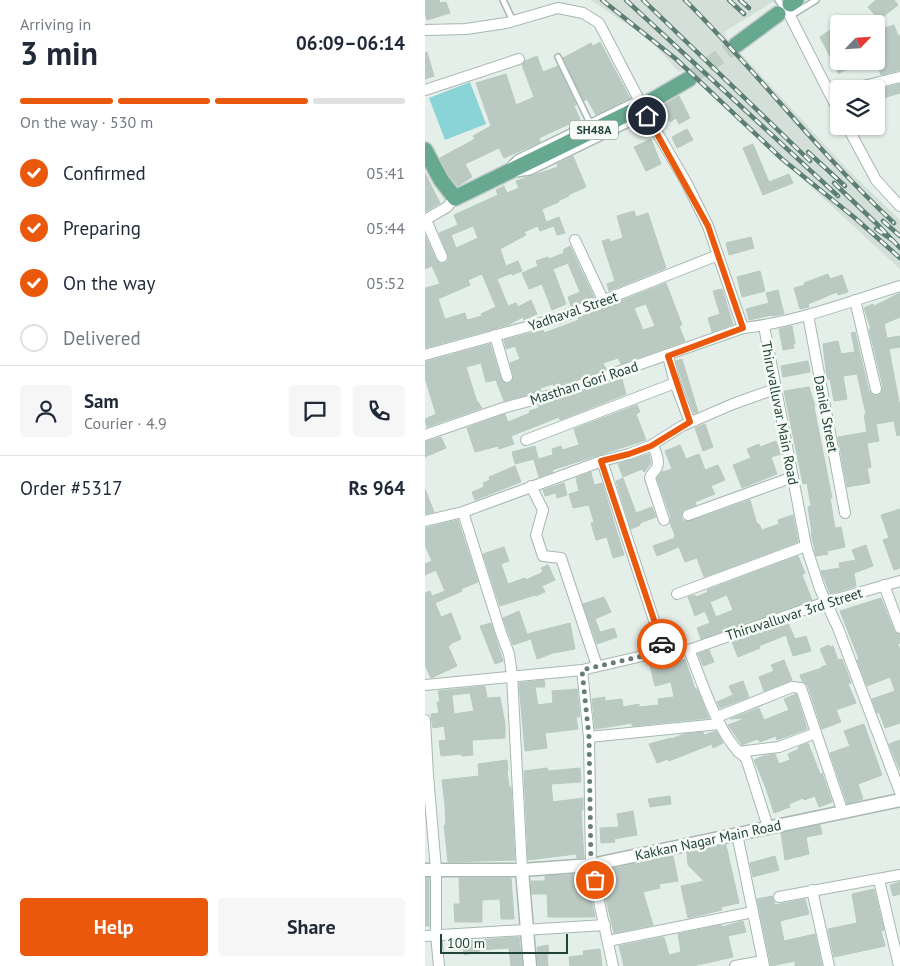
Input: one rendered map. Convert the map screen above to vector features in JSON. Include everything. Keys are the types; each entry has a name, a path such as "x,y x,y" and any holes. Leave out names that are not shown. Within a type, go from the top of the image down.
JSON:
{"main road":[{"path":"736,45 786,7"},
{"path":"645,105 689,79"},
{"name":"SH48A","path":"455,198 631,112"},
{"path":"425,150 441,180 455,198"}],"street":[{"path":"425,30 466,28 513,21 555,4 583,14 599,23 645,105 708,226 743,328"},
{"path":"786,7 830,86"},
{"path":"425,90 519,59"},
{"path":"885,81 900,77"},
{"path":"852,135 877,180 900,206"},
{"path":"442,257 425,220 447,208 455,198"},
{"path":"575,240 603,302"},
{"name":"Yadhaval Street","path":"425,355 559,318 718,255"},
{"path":"764,326 808,315 900,286"},
{"path":"855,300 876,388"},
{"name":"Daniel Street","path":"808,315 845,513"},
{"name":"Thiruvalluvar Main Road","path":"743,328 764,326 806,546 825,602 838,628 900,792"},
{"name":"Masthan Gori Road","path":"425,435 503,408 555,394 668,356 743,328"},
{"path":"495,335 507,376"},
{"path":"668,356 675,383 690,422"},
{"path":"526,440 675,383"},
{"path":"425,521 463,512 601,461 629,454 653,445 690,422 775,389"},
{"path":"653,445 658,463 650,478 664,520"},
{"path":"601,461 664,651"},
{"path":"688,516 793,477"},
{"path":"531,486 543,510 536,535 543,556 561,558 597,666"},
{"path":"463,512 509,654 512,675 522,870 530,966"},
{"path":"677,594 806,546"},
{"name":"Thiruvalluvar 3rd Street","path":"425,684 582,670 664,651 689,650 825,602 900,581"},
{"path":"885,585 900,628"},
{"path":"689,650 718,721 738,752 746,758 749,764 768,827"},
{"path":"582,670 589,737 591,865 613,966"},
{"path":"589,737 718,721 792,687 798,687 801,688 843,812"},
{"path":"425,720 431,869 439,966"},
{"path":"738,752 779,747 816,733"},
{"name":"Kakkan Nagar Main Road","path":"431,869 522,870 591,865 900,800"},
{"path":"735,966 764,963 737,834"},
{"path":"779,897 900,875"},
{"path":"879,880 899,966"},
{"path":"811,890 829,966"},
{"path":"608,941 753,912"},
{"path":"425,936 605,925"}],"lane":[{"path":"503,0 513,21"},
{"path":"786,7 815,0"},
{"path":"557,56 590,123"},
{"path":"496,177 517,158 590,123 645,105"},
{"path":"496,177 529,172 645,105"}],"shaded area":[{"path":"591,0 776,0 724,32 727,38 846,168 900,220 900,269 684,70 679,72 650,40"}],"water":[{"path":"470,82 486,124 445,140 429,98"}],"building":[{"path":"425,0 439,0 440,3 446,2 450,13 427,20"},
{"path":"876,0 894,0 898,5 885,15 875,15 868,7"},
{"path":"894,25 898,36 900,35 900,70 881,75 879,70 885,70 885,28"},
{"path":"830,30 830,56 820,37"},
{"path":"600,42 630,98 596,115 587,99 584,101 563,58 591,43 593,46"},
{"path":"427,52 434,76 425,79 425,53"},
{"path":"537,56 543,72 558,66 576,105 574,106 580,119 539,138 540,142 504,158 499,148 465,164 472,177 458,186 449,175 440,158 475,139 473,136 491,126 476,83 506,74 516,105 534,97 522,65 525,61"},
{"path":"900,84 900,93 885,97 885,88"},
{"path":"679,96 690,118 679,124 676,118 670,122 665,112 660,115 657,109"},
{"path":"687,129 693,140 677,148 672,137"},
{"path":"651,139 661,164 646,171 634,147"},
{"path":"753,144 769,182 789,174 793,183 763,195 743,148"},
{"path":"573,156 586,187 542,209 546,222 559,217 565,233 557,235 554,226 540,231 538,226 524,232 526,235 500,249 506,266 518,261 522,271 497,279 508,306 516,303 518,307 531,300 537,314 524,320 523,317 508,325 425,348 425,288 440,284 432,266 425,269 425,235 436,260 441,264 445,263 448,261 448,255 439,233 458,225 454,215 498,195 496,190 504,186 507,193 519,188 516,181 558,167 557,164","holes":["473,226 478,238 456,248 451,235","482,274 496,307 481,314 482,316 467,320 465,313 445,319 438,299 470,285 468,280"]},
{"path":"425,173 440,203 425,212"},
{"path":"634,211 636,217 648,213 666,268 609,291 607,284 615,281 602,241 609,239 610,242 623,238 617,216"},
{"path":"751,237 754,248 729,255 726,243"},
{"path":"570,246 594,297 571,306 568,297 580,292 568,263 553,269 566,304 552,310 542,284 529,289 522,273 538,266 536,261 548,257 549,259 564,253 563,250"},
{"path":"760,271 765,291 742,297 737,277"},
{"path":"828,274 830,279 842,275 848,292 838,295 837,292 808,304 809,307 800,309 794,288"},
{"path":"666,283 682,325 679,326 685,341 621,364 618,358 603,363 606,369 554,387 553,384 540,388 541,391 504,401 496,380 486,382 481,363 466,367 477,402 482,408 427,427 425,419 436,414 425,378 425,362 490,344 501,379 505,383 509,383 514,378 510,363 520,359 515,346 506,349 504,340 543,330 544,333 579,320 578,318","holes":["646,304 655,326 643,330 634,308"]},
{"path":"722,289 733,324 712,332 708,318 720,314 713,291"},
{"path":"778,290 784,314 749,320 746,309 769,303 766,293"},
{"path":"900,293 900,317 884,324 887,338 900,336 900,347 889,349 900,407 900,435 897,436 894,421 876,424 879,441 867,443 871,467 867,468 870,483 847,487 838,437 867,432 864,415 866,414 857,374 843,376 847,399 834,401 830,379 827,379 823,344 838,341 841,354 855,352 851,333 855,332 869,391 874,395 880,394 883,387 869,329 871,329 864,308 873,304 874,306"},
{"path":"792,326 794,348 783,350 779,329"},
{"path":"682,359 698,412 694,413 682,381 676,361"},
{"path":"808,361 810,372 783,377 781,366"},
{"path":"622,379 626,394 560,420 559,417 511,436 514,444 499,449 498,446 475,452 467,428 505,414 508,422 530,413 529,411 539,408 538,406"},
{"path":"809,387 815,406 832,498 830,498 835,528 841,527 845,547 827,551 828,554 816,556 811,533 808,507 811,506 807,483 803,484 784,391"},
{"path":"637,405 640,412 636,414 646,440 552,470 553,472 539,477 534,460 553,455 552,449 561,446 562,450 579,445 574,429"},
{"path":"705,424 713,447 703,451 695,428"},
{"path":"441,437 446,448 425,457 425,442"},
{"path":"776,441 781,454 771,457 777,474 742,488 733,465 751,458 747,449 759,444 760,447"},
{"path":"680,445 686,459 699,454 705,470 718,465 725,480 711,486 715,494 695,502 696,505 683,510 681,517 684,521 690,521 750,500 757,524 759,524 762,530 779,524 778,520 793,515 798,542 704,577 697,558 685,562 679,547 657,556 653,546 675,538 675,535 657,478 662,472 672,469 665,451"},
{"path":"535,446 538,458 515,464 512,452"},
{"path":"649,454 651,463 644,472 642,469 623,477 618,464"},
{"path":"515,466 521,482 475,500 472,492 484,487 483,483 490,480 489,477"},
{"path":"591,472 594,485 602,483 624,555 613,558 607,537 596,540 591,523 594,522 589,505 573,508 569,494 579,491 576,478"},
{"path":"623,478 636,513 652,507 656,517 640,523 640,525 631,529 616,481"},
{"path":"564,483 567,495 557,498 556,493 545,496 543,490"},
{"path":"425,489 434,512 425,514"},
{"path":"900,509 900,568 894,570 883,540 889,538 881,515"},
{"path":"458,520 478,582 435,603 441,617 451,613 461,639 448,646 457,666 431,678 425,665 425,593 430,591 432,596 445,591 436,570 425,575 425,564 432,561 425,545 425,528"},
{"path":"866,545 873,566 854,573 856,586 830,594 821,571 840,568 839,563 856,560 852,550"},
{"path":"504,547 509,561 501,564 508,584 525,578 526,580 543,572 541,568 548,565 555,580 542,586 545,592 500,606 483,554"},
{"path":"798,556 805,573 802,575 812,600 701,639 697,628 710,623 705,611 695,616 688,597 695,595 696,597 708,592 707,590","holes":["727,595 733,610 716,617 710,602"]},
{"path":"604,597 611,612 595,619 600,632 614,628 617,637 597,644 583,604"},
{"path":"881,598 894,631 900,635 900,643 898,644 900,650 900,723 885,728 872,699 895,691 890,677 867,686 857,660 859,659 840,611"},
{"path":"519,611 527,634 570,623 575,649 553,653 537,659 531,639 513,645 503,618"},
{"path":"491,623 503,661 495,664 480,626"},
{"path":"788,623 795,639 806,636 811,651 793,656 786,635 738,657 732,642"},
{"path":"829,645 830,647 833,646 838,660 842,659 851,683 848,684 856,703 836,710 841,722 822,729 808,686 802,681 800,675 827,665 820,649"},
{"path":"709,650 714,662 703,666 698,654"},
{"path":"662,658 664,665 685,659 695,689 697,689 709,718 632,726 632,723 595,729 592,699 605,697 605,701 622,699 623,707 639,704 639,707 659,705 658,699 674,697 671,682 655,686 649,662"},
{"path":"784,660 792,680 764,691 759,677 774,671 771,665"},
{"path":"544,680 545,687 535,687 538,705 553,703 552,691 577,689 580,717 576,717 578,729 545,733 547,748 525,751 519,683"},
{"path":"743,681 749,697 720,708 717,702 733,695 729,686"},
{"path":"485,686 487,698 500,697 505,724 505,738 472,740 473,755 441,756 439,741 446,740 444,726 433,728 431,714 439,713 438,691","holes":["470,693 474,711 454,714 452,695"]},
{"path":"796,694 807,729 777,740 776,736 760,742 757,739 742,745 728,725 746,718 730,719 759,708 764,720 789,710 784,699"},
{"path":"864,724 882,775 858,784 863,799 847,803 830,753 850,746 844,731"},
{"path":"716,731 723,743 713,748 712,744 669,761 668,759 657,763 649,744 684,734 703,732 704,735"},
{"path":"900,740 900,771 889,744"},
{"path":"808,743 820,774 822,773 832,802 819,807 815,796 804,800 803,798 789,804 790,807 774,813 754,760 775,754 779,764 790,760 788,754"},
{"path":"507,760 509,787 511,787 515,860 448,862 442,780 479,776 478,764"},
{"path":"547,768 548,771 580,768 581,782 551,784 553,802 583,798 583,810 581,810 584,857 577,858 576,854 528,860 524,771"},
{"path":"670,796 671,804 650,807 648,799"},
{"path":"633,811 637,835 614,839 615,842 601,843 600,828 619,827 617,814"},
{"path":"820,825 822,834 806,837 809,854 785,860 781,833"},
{"path":"726,845 739,903 721,907 722,910 688,918 681,886 704,881 688,865 687,853"},
{"path":"673,856 678,881 659,884 660,888 643,892 653,925 614,933 604,891 602,871"},
{"path":"775,856 779,870 753,877 750,863"},
{"path":"585,874 585,900 591,899 595,917 548,917 547,894 532,894 531,881 545,881 545,876"},
{"path":"425,878 429,878 429,926 425,926"},
{"path":"459,878 511,878 514,919 501,919 500,899 482,900 482,922 455,922 454,904 460,904"},
{"path":"900,882 900,894 893,896 890,885"},
{"path":"874,889 884,930 881,931 885,946 834,957 828,929 857,923 852,894"},
{"path":"772,896 775,905 805,899 809,914 780,921 784,941 815,934 822,966 795,966 795,961 771,966 757,899"},
{"path":"743,921 746,932 728,936 733,957 693,966 624,966 619,946 664,937 669,955 681,952 678,934 721,925 722,927"},
{"path":"519,937 522,966 511,966 509,948 479,950 479,952 464,955 463,941"},
{"path":"548,945 548,966 538,966 537,947"},
{"path":"600,949 602,966 570,966 569,957 584,955 583,951"}],"tunnel":[{"path":"689,79 736,45"}],"railway":[{"path":"602,0 676,59 782,159 855,218 900,258"},
{"path":"626,0 838,196"},
{"path":"643,0 810,161"},
{"path":"685,0 712,27 840,169 894,223"},
{"path":"729,0 744,14"},
{"path":"740,0 749,8"},
{"path":"808,152 845,186"},
{"path":"834,183 900,248"},
{"path":"883,221 900,236"},
{"path":"876,229 892,240"}],"way so far":[{"path":"595,880 591,865 589,737 582,670 664,651 662,644"}],"route":[{"path":"647,116 708,226 743,328 668,356 675,383 690,422 651,446 601,461 662,644"}]}
